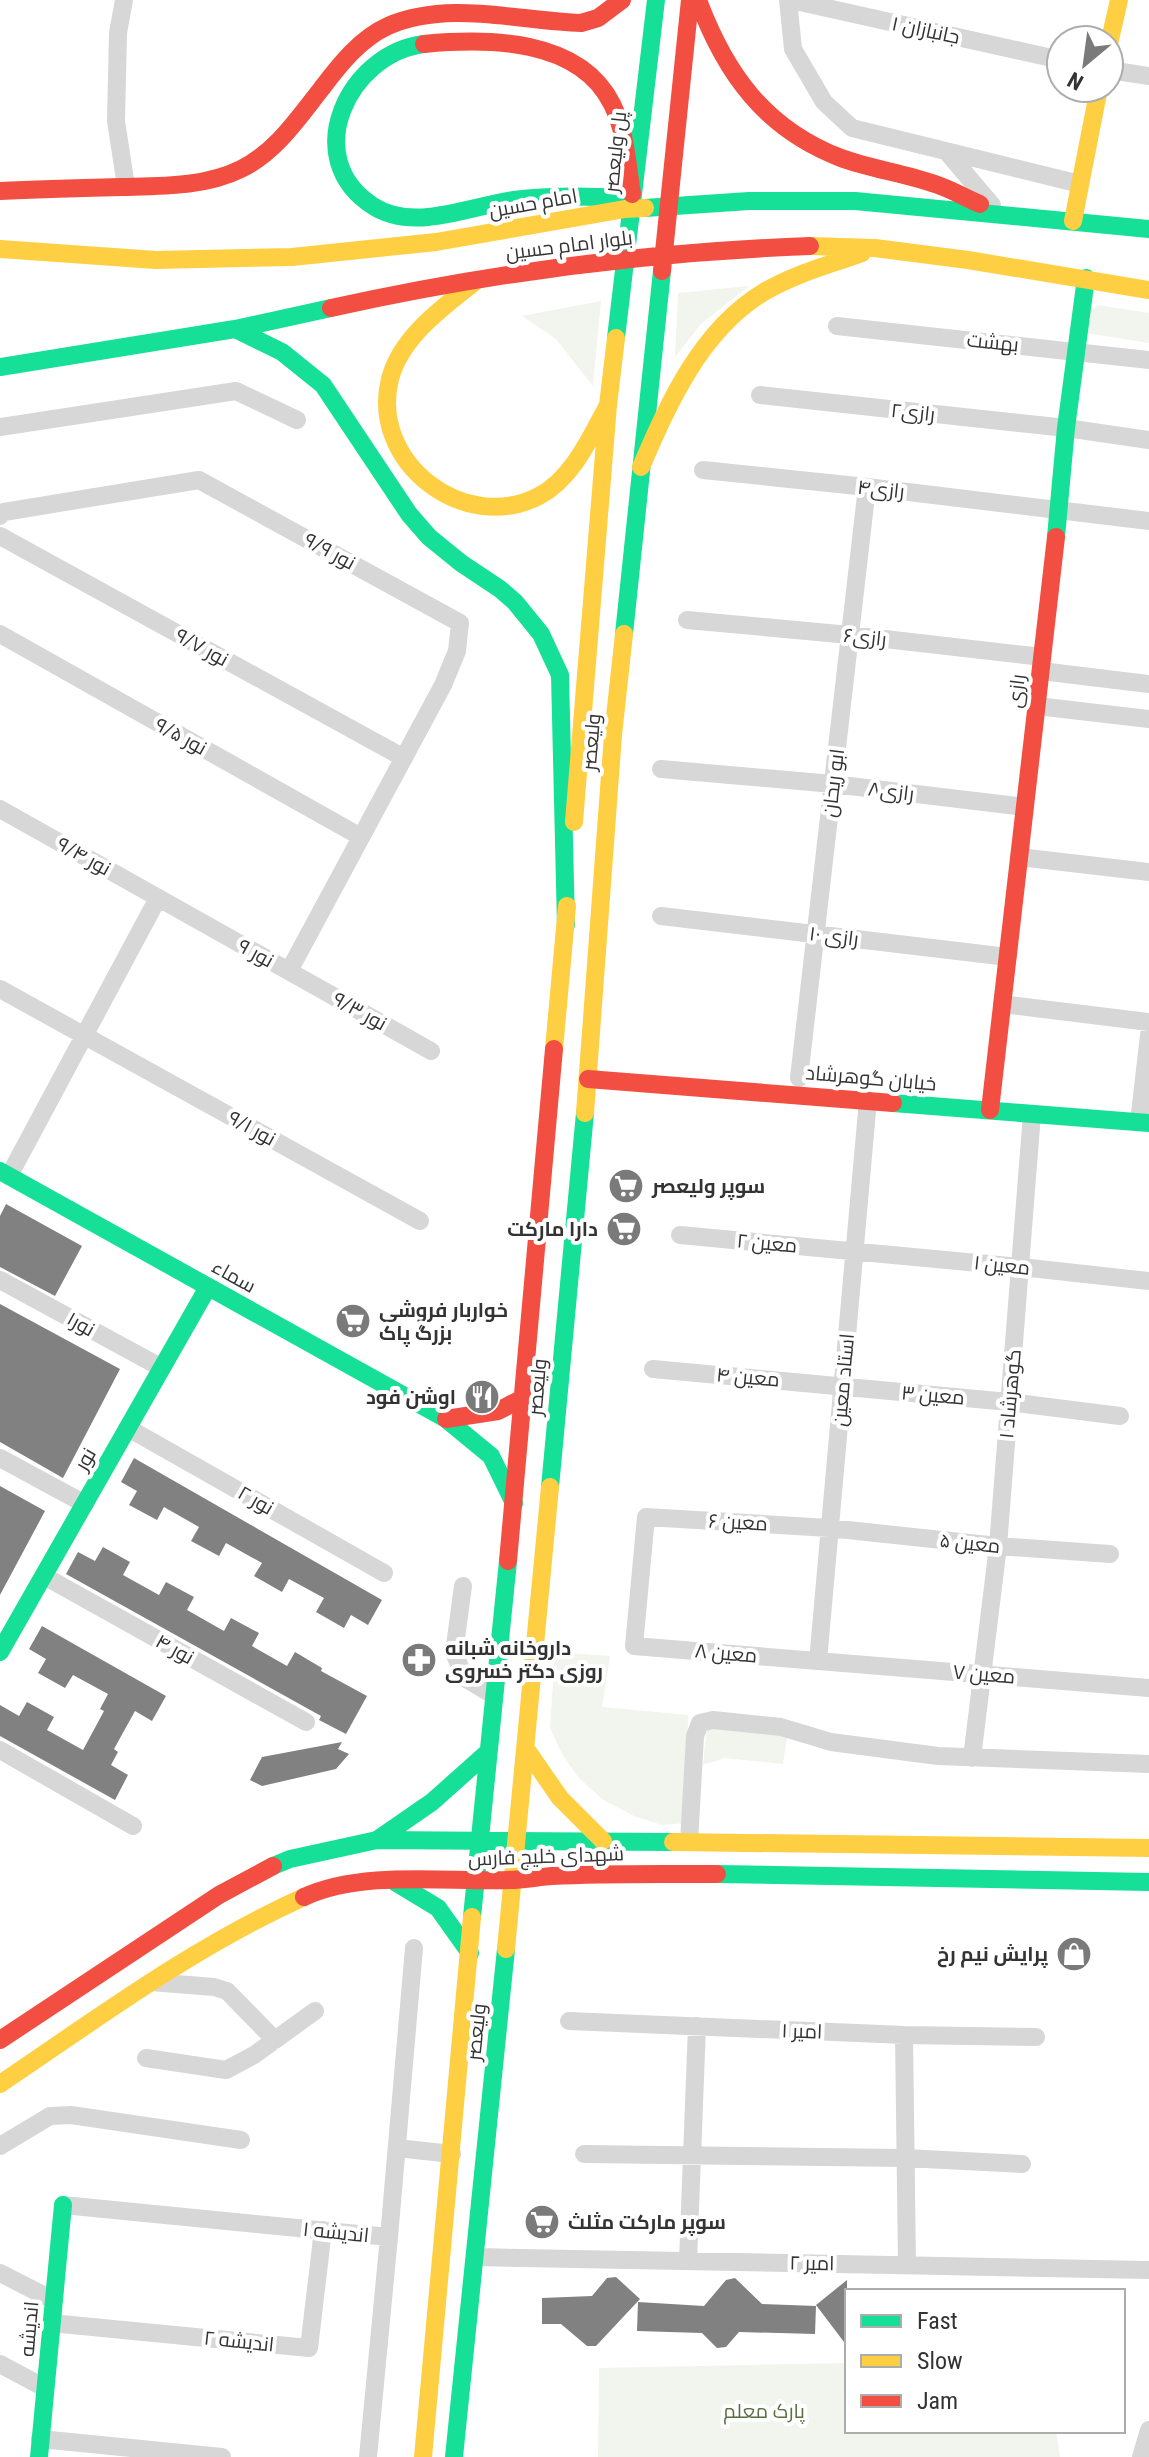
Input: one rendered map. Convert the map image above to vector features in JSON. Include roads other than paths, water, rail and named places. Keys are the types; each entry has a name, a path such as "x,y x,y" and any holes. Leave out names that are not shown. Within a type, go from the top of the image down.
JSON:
{"main road":[{"path":"0,191 179,185 235,172 257,160 279,140 359,46 394,23 409,18 457,14 581,23 609,13 622,0"},
{"name":"پل ولیعصر","path":"618,327 656,0"},
{"name":"ولیعصر","path":"454,2457 526,1749 597,988 613,735 690,0"},
{"path":"698,0 719,53 731,73 774,122 830,154 932,182 999,213"},
{"path":"1114,24 1119,0"},
{"path":"632,194 616,112 604,91 591,76 574,64 519,44 430,43 408,47 369,72 344,103 336,122 336,153 342,169 351,186 367,202 383,211 419,216 508,200 571,195 686,204"},
{"path":"1096,104 1073,221 1149,229"},
{"name":"امام حسین","path":"0,249 156,260 292,257 436,242 625,209 749,201 855,201 1073,221"},
{"name":"بلوار امام حسین","path":"0,367 235,329 412,290 561,266 737,249 819,246 875,248 1149,290"},
{"path":"641,467 658,426 716,331 765,291 875,248"},
{"name":"رازی","path":"990,1110 1066,428 1086,278"},
{"path":"477,280 430,319 411,341 389,382 387,411 392,434 399,454 413,472 429,487 472,505 492,509 520,504 540,496 575,462 608,405"},
{"name":"ولیعصر","path":"423,2457 487,1753 514,1504 566,925 608,405 618,327"},
{"path":"235,329 282,352 323,385 409,514 429,537 500,589 541,634 560,675 566,925"},
{"name":"خیابان گوهرشاد","path":"588,1079 1144,1123"},
{"name":"سماء","path":"4,1173 446,1419 491,1456 514,1504"},
{"name":"نور","path":"2,1644 208,1287"},
{"path":"446,1419 498,1411 523,1398"},
{"path":"526,1749 560,1798 603,1841"},
{"path":"377,1840 432,1802 487,1753"},
{"name":"شهدای خلیج فارس","path":"0,2040 255,1874 290,1859 377,1840 1149,1848"},
{"name":"شهدای خلیج فارس","path":"0,2084 151,1982 272,1911 314,1892 359,1883 713,1874 1149,1882"},
{"path":"389,1880 438,1908 470,1953"},
{"name":"اندیشه","path":"40,2448 63,2205"}],"street":[{"path":"124,0 118,33 116,121 126,186"},
{"path":"790,0 793,49 824,102 852,128 1080,184"},
{"name":"جانبازان ۱","path":"790,0 1045,56"},
{"path":"1125,72 1149,76"},
{"path":"946,151 999,213"},
{"name":"بهشت","path":"837,326 1149,360"},
{"path":"0,427 236,391 297,420"},
{"name":"رازی۲","path":"760,395 1149,440"},
{"name":"رازی۴","path":"703,470 1149,521"},
{"name":"نور ۹/۹","path":"0,516 4,512 199,480 460,623"},
{"name":"ابو ریحان","path":"799,1078 867,487"},
{"name":"نور ۹/۷","path":"0,536 404,758"},
{"name":"رازی۶","path":"687,620 850,635 1042,664 1149,684"},
{"name":"نور ۹","path":"158,898 289,971 443,685 457,651 460,623"},
{"name":"نور ۹/۵","path":"0,634 361,837"},
{"path":"1037,706 1149,719"},
{"name":"رازی۸","path":"661,769 833,784 1025,807"},
{"path":"0,832 5,812"},
{"name":"نور ۹/۴","path":"5,812 158,898"},
{"path":"1019,857 1149,872"},
{"path":"4,1173 158,898"},
{"name":"رازی ۱۰","path":"661,916 1008,957"},
{"name":"نور ۹/۳","path":"289,971 431,1051"},
{"name":"نور ۹/۱","path":"0,989 420,1221"},
{"path":"1002,1004 1149,1022"},
{"path":"1144,1123 1149,1035"},
{"name":"استاد معین","path":"818,1661 868,1100"},
{"name":"گوهرشاد ۱","path":"972,1758 998,1546 1032,1114"},
{"name":"معین ۲","path":"680,1235 854,1251"},
{"name":"معین ۱","path":"854,1251 1149,1281"},
{"name":"نور۱","path":"0,1280 162,1368"},
{"name":"معین ۴","path":"653,1369 842,1386"},
{"name":"معین ۳","path":"842,1386 1120,1416"},
{"name":"نور ۲","path":"128,1428 384,1573"},
{"path":"0,1458 85,1504"},
{"name":"معین ۶","path":"634,1646 646,1517 829,1528"},
{"name":"معین ۵","path":"829,1528 1110,1554"},
{"name":"نور ۴","path":"44,1576 306,1722"},
{"path":"463,1586 454,1653 465,1678 493,1695"},
{"name":"معین ۸","path":"634,1646 818,1661"},
{"name":"معین ۷","path":"818,1661 1149,1688"},
{"path":"689,1842 695,1736 700,1723 713,1720 781,1727 831,1742 898,1752 972,1758 1149,1764"},
{"path":"0,1750 133,1826"},
{"path":"389,2237 414,1948"},
{"path":"151,1982 214,1987 227,1991 275,2040"},
{"path":"146,2058 226,2070 254,2055 315,2011"},
{"name":"امیر ۱","path":"569,2021 904,2035 1036,2037"},
{"path":"688,2261 697,2026"},
{"path":"904,2035 907,2265"},
{"path":"0,2146 50,2116 71,2115 241,2140"},
{"path":"397,2148 452,2154"},
{"path":"584,2154 905,2158 1022,2164"},
{"name":"اندیشه ۱","path":"63,2205 389,2237 368,2457"},
{"name":"اندیشه ۲","path":"51,2323 309,2348 323,2230"},
{"name":"امیر ۲","path":"475,2257 1149,2270"},
{"path":"0,2273 53,2300"},
{"path":"0,2364 45,2388"},
{"path":"1141,2457 1149,2430"},
{"path":"40,2448 222,2457"}],"place":[{"name":"سوپر ولیعصر","path":"626,1186"},
{"name":"دارا مارکت","path":"624,1229"},
{"name":"خواربار فروشی بزرگ پاک","path":"353,1321"},
{"name":"اوشن فود","path":"482,1397"},
{"name":"داروخانه شبانه روزی دکتر خسروی","path":"419,1660"},
{"name":"پرایش نیم رخ","path":"1074,1954"},
{"name":"سوپر مارکت مثلث","path":"542,2222"}],"park label":[{"name":"پارک معلم","path":"764,2411"}]}
